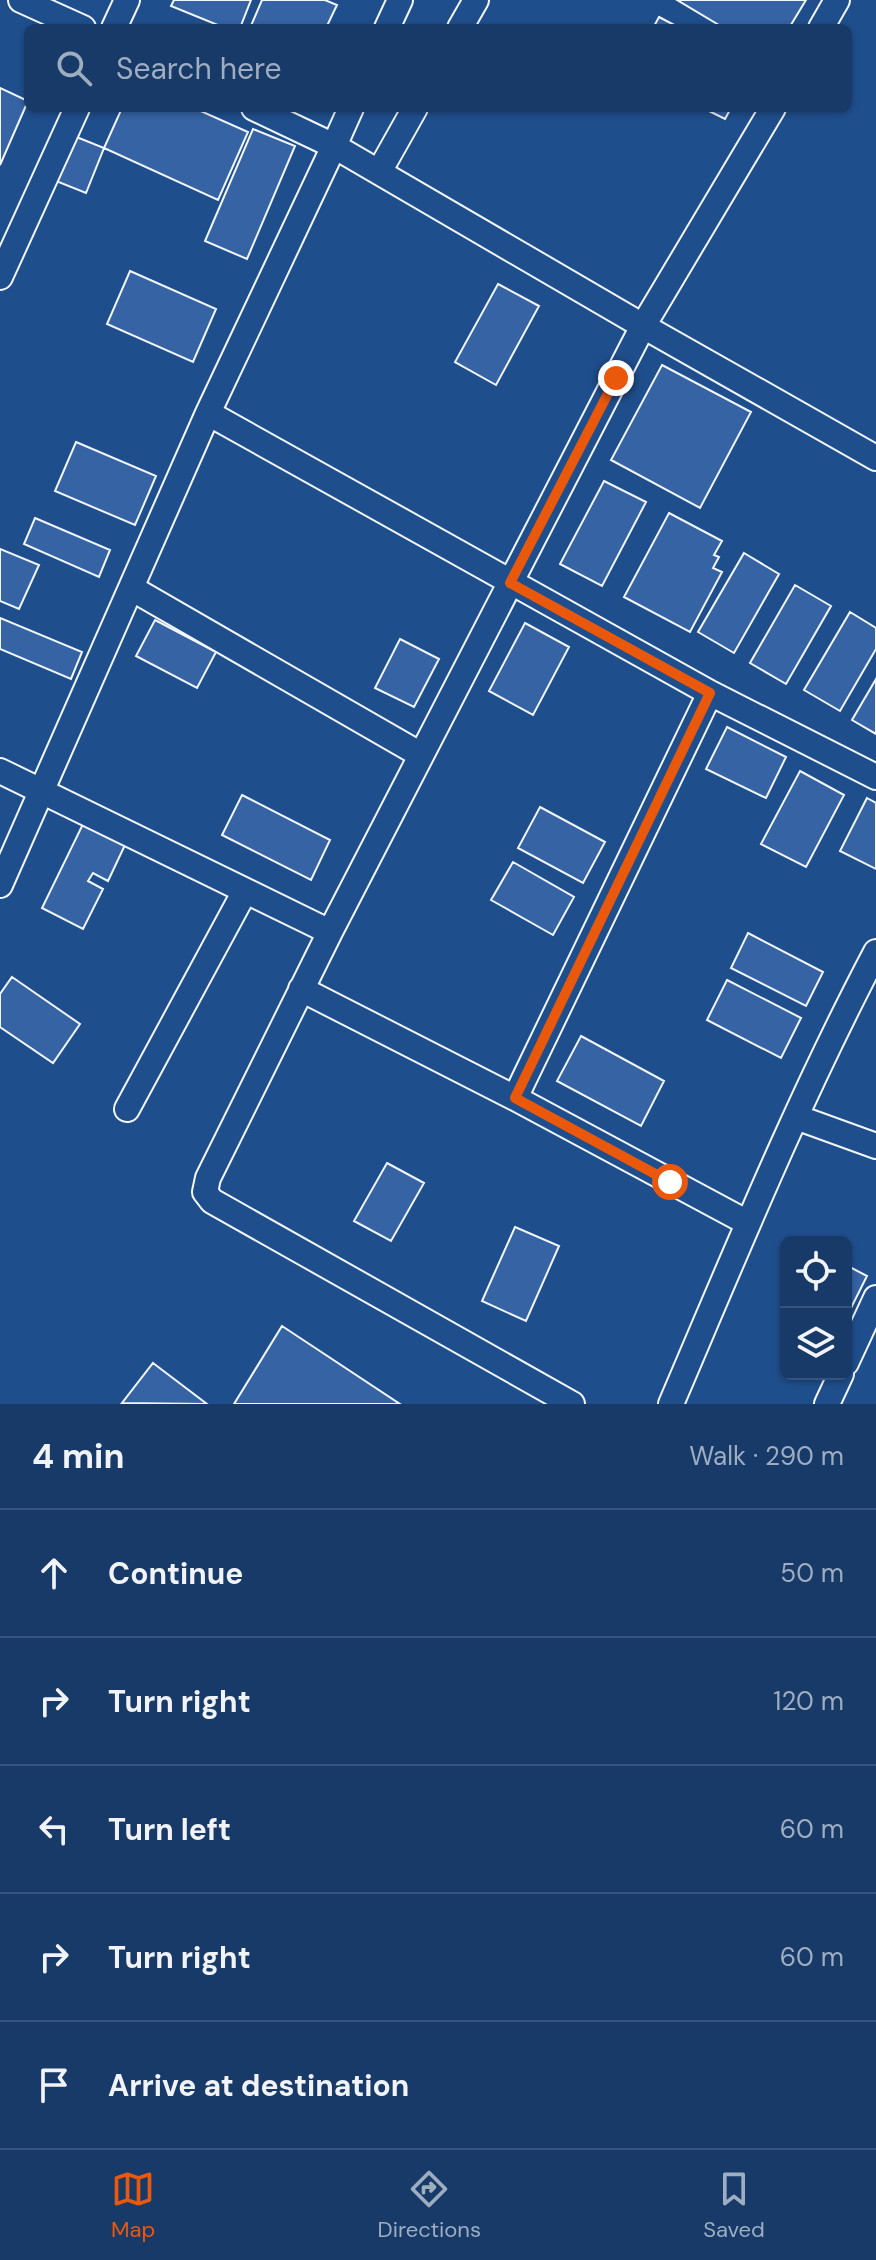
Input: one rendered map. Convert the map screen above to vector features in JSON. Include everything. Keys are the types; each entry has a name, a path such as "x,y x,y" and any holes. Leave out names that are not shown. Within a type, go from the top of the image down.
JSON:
{"street":[{"path":"21,0 74,24"},
{"path":"116,24 127,0"},
{"path":"389,24 400,0"},
{"path":"462,24 476,0"},
{"path":"823,24 837,0"},
{"path":"0,277 75,112"},
{"path":"262,112 334,146 876,458"},
{"path":"0,885 208,413 349,112"},
{"path":"379,172 413,112"},
{"path":"572,1404 212,1201 205,1192 208,1178 301,989 643,326 771,112"},
{"path":"208,413 710,693 876,777"},
{"path":"131,588 421,755"},
{"path":"515,1098 710,693"},
{"path":"0,771 330,932"},
{"path":"127,1109 245,891"},
{"path":"671,1404 796,1117 876,952"},
{"path":"301,989 515,1098 748,1223"},
{"path":"796,1117 876,1146"},
{"path":"852,1350 876,1298"},
{"path":"827,1404 838,1380"}],"building":[{"path":"174,0 251,0 242,24 215,24 171,6"},
{"path":"262,0 325,0 337,5 328,24 252,24"},
{"path":"677,0 806,0 791,24 717,24"},
{"path":"659,17 672,24 655,24"},
{"path":"0,88 24,99 24,110 0,165"},
{"path":"120,112 203,112 248,132 218,200 104,148"},
{"path":"711,112 729,112 725,119"},
{"path":"253,129 295,146 247,259 205,241"},
{"path":"74,136 104,148 86,193 56,181"},
{"path":"130,271 216,309 193,362 107,324"},
{"path":"498,284 539,306 496,385 455,362"},
{"path":"662,365 751,412 700,508 611,460"},
{"path":"76,442 156,476 135,525 55,491"},
{"path":"604,481 646,502 602,586 560,564"},
{"path":"669,513 722,541 714,555 719,557 713,568 722,572 690,632 624,597"},
{"path":"35,518 110,550 99,577 24,544"},
{"path":"0,549 39,565 19,609 0,601"},
{"path":"744,553 779,574 734,653 698,632"},
{"path":"795,585 831,606 786,684 750,663"},
{"path":"850,612 876,628 876,649 840,711 804,690"},
{"path":"0,618 82,652 71,679 0,649"},
{"path":"155,620 216,652 197,688 136,656"},
{"path":"525,623 569,647 533,715 489,691"},
{"path":"400,639 439,659 414,707 375,688"},
{"path":"876,679 876,734 852,720"},
{"path":"727,727 786,757 766,798 706,769"},
{"path":"800,771 844,795 806,867 761,844"},
{"path":"242,795 330,840 311,880 222,835"},
{"path":"867,798 876,803 876,869 840,851"},
{"path":"540,807 605,842 583,883 518,848"},
{"path":"83,824 125,845 108,881 93,873 88,881 103,889 83,929 42,908"},
{"path":"513,862 574,897 553,935 491,900"},
{"path":"748,933 823,972 806,1006 731,968"},
{"path":"12,977 80,1024 53,1063 0,1027 0,994"},
{"path":"727,980 801,1018 781,1058 707,1020"},
{"path":"581,1036 664,1081 641,1126 557,1081"},
{"path":"387,1163 424,1183 391,1241 354,1221"},
{"path":"515,1227 559,1246 526,1321 482,1301"},
{"path":"852,1268 867,1276 852,1306"},
{"path":"282,1326 400,1404 234,1404"},
{"path":"153,1363 207,1404 122,1403"}],"route":[{"path":"616,378 510,583 710,693 515,1098 670,1182"}]}
